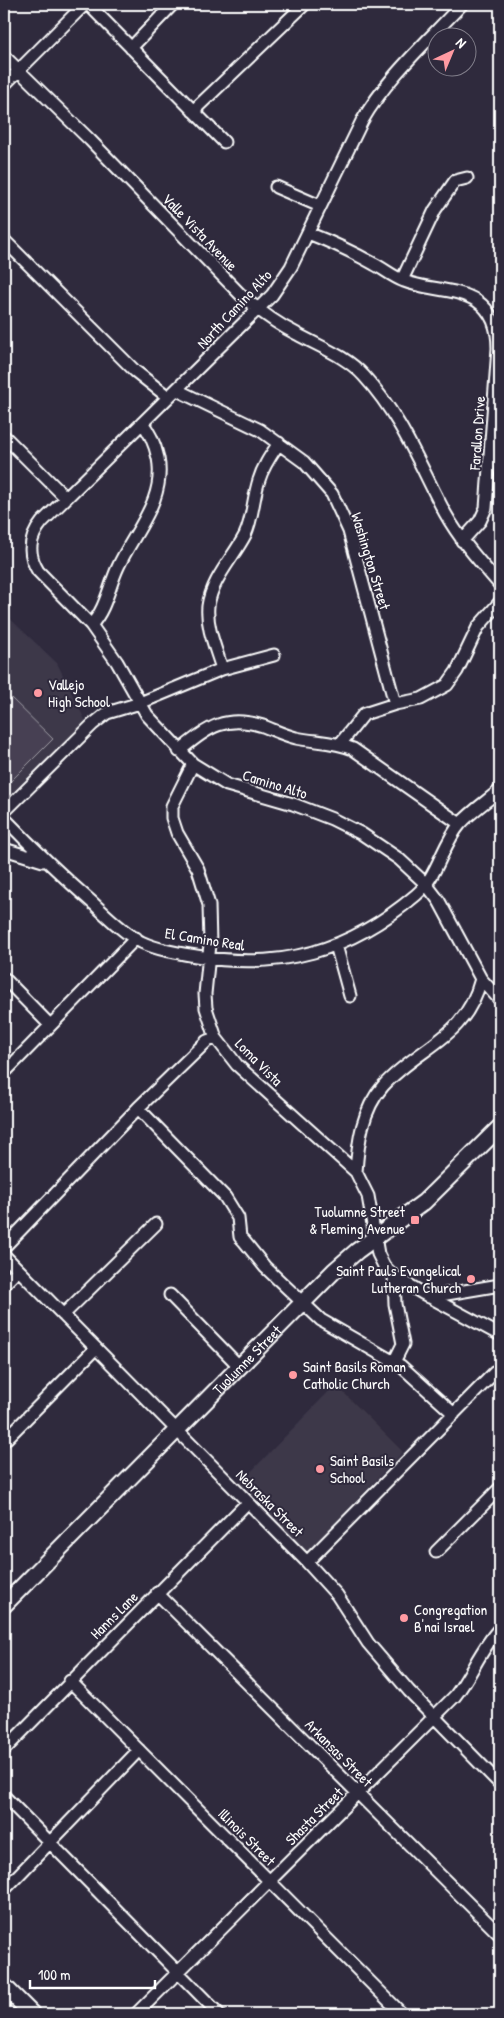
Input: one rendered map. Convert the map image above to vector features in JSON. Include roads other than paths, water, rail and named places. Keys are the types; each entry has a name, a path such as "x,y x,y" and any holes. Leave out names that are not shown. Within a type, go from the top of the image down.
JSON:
{"main road":[{"name":"Tuolumne Street","path":"4,1603 347,1258 410,1214 447,1182 500,1128"},
{"path":"4,1986 32,2014"}],"street":[{"path":"4,84 86,4 224,142"},
{"path":"131,48 173,4"},
{"path":"192,111 305,4"},
{"name":"North Camino Alto","path":"49,584 34,564 30,540 42,522 272,295 291,267 374,100 395,73 462,4"},
{"name":"Valle Vista Avenue","path":"4,56 90,140 241,295 295,334 342,357 364,376 410,441 446,514 462,541 500,585"},
{"path":"402,280 435,210 455,182 467,178"},
{"path":"276,187 320,206"},
{"name":"Farallon Drive","path":"308,233 338,245 402,280 421,287 468,296 485,308 496,328 498,348 486,508 480,521 462,541"},
{"name":"Washington Street","path":"4,240 135,371 172,393 260,430 304,462 320,479 332,494 343,517 395,704"},
{"path":"92,625 100,616 115,573 150,511 159,486 160,473 156,453 150,435 142,423"},
{"path":"4,436 66,498"},
{"path":"222,669 209,622 209,603 219,578 249,526 259,480 265,463 279,443"},
{"name":"Camino Alto","path":"49,584 92,625 117,662 147,715 193,764 226,785 293,804 346,826 399,859 426,884 453,923 482,979 500,1000"},
{"path":"340,744 364,714 395,704 420,699 447,685 457,671 478,627 500,602"},
{"path":"4,812 99,718 107,713 140,703 222,669 274,655"},
{"path":"179,751 206,730 231,721 248,722 297,738 340,744 353,749 460,824"},
{"name":"Loma Vista","path":"193,764 172,806 172,818 204,884 211,925 205,994 206,1008 216,1038 237,1066 356,1172 368,1196 378,1256 394,1276"},
{"name":"El Camino Real","path":"4,818 47,862 117,925 136,938 169,951 208,958 254,962 288,960 336,945 381,923 426,884 460,824 500,791"},
{"path":"4,849 47,862"},
{"path":"4,1073 136,938"},
{"path":"336,945 350,996"},
{"path":"4,978 50,1025"},
{"path":"356,1172 364,1121 377,1094 393,1077 459,1024 472,1006 482,979"},
{"path":"4,1247 138,1108 207,1041 216,1038"},
{"path":"138,1108 225,1197 238,1218 240,1236 244,1242 265,1267 301,1303 321,1320 394,1362 454,1414"},
{"path":"63,1315 156,1224"},
{"name":"Nebraska Street","path":"4,1255 307,1562 337,1595 368,1643 434,1717 500,1784"},
{"path":"4,1284 18,1270"},
{"path":"394,1276 395,1304 403,1344 394,1362"},
{"path":"394,1276 500,1335"},
{"path":"429,1296 500,1285"},
{"path":"170,1295 239,1366"},
{"path":"4,1441 96,1348"},
{"path":"307,1562 500,1367"},
{"path":"436,1552 500,1488"},
{"name":"Hanns Lane","path":"4,1750 248,1502"},
{"name":"Arkansas Street","path":"157,1593 500,1935"},
{"name":"Shasta Street","path":"136,2014 434,1717 465,1684 487,1642 500,1628"},
{"name":"Illinois Street","path":"70,1681 270,1881 398,2013"},
{"path":"4,1890 139,1750"},
{"path":"4,1796 219,2014"}],"place":[{"name":"Vallejo High School","path":"38,693"},
{"name":"Tuolumne Street & Fleming Avenue","path":"415,1220"},
{"name":"Saint Pauls Evangelical Lutheran Church","path":"471,1279"},
{"name":"Saint Basils Roman Catholic Church","path":"293,1375"},
{"name":"Saint Basils School","path":"320,1469"},
{"name":"Congregation B'nai Israel","path":"404,1618"}]}
